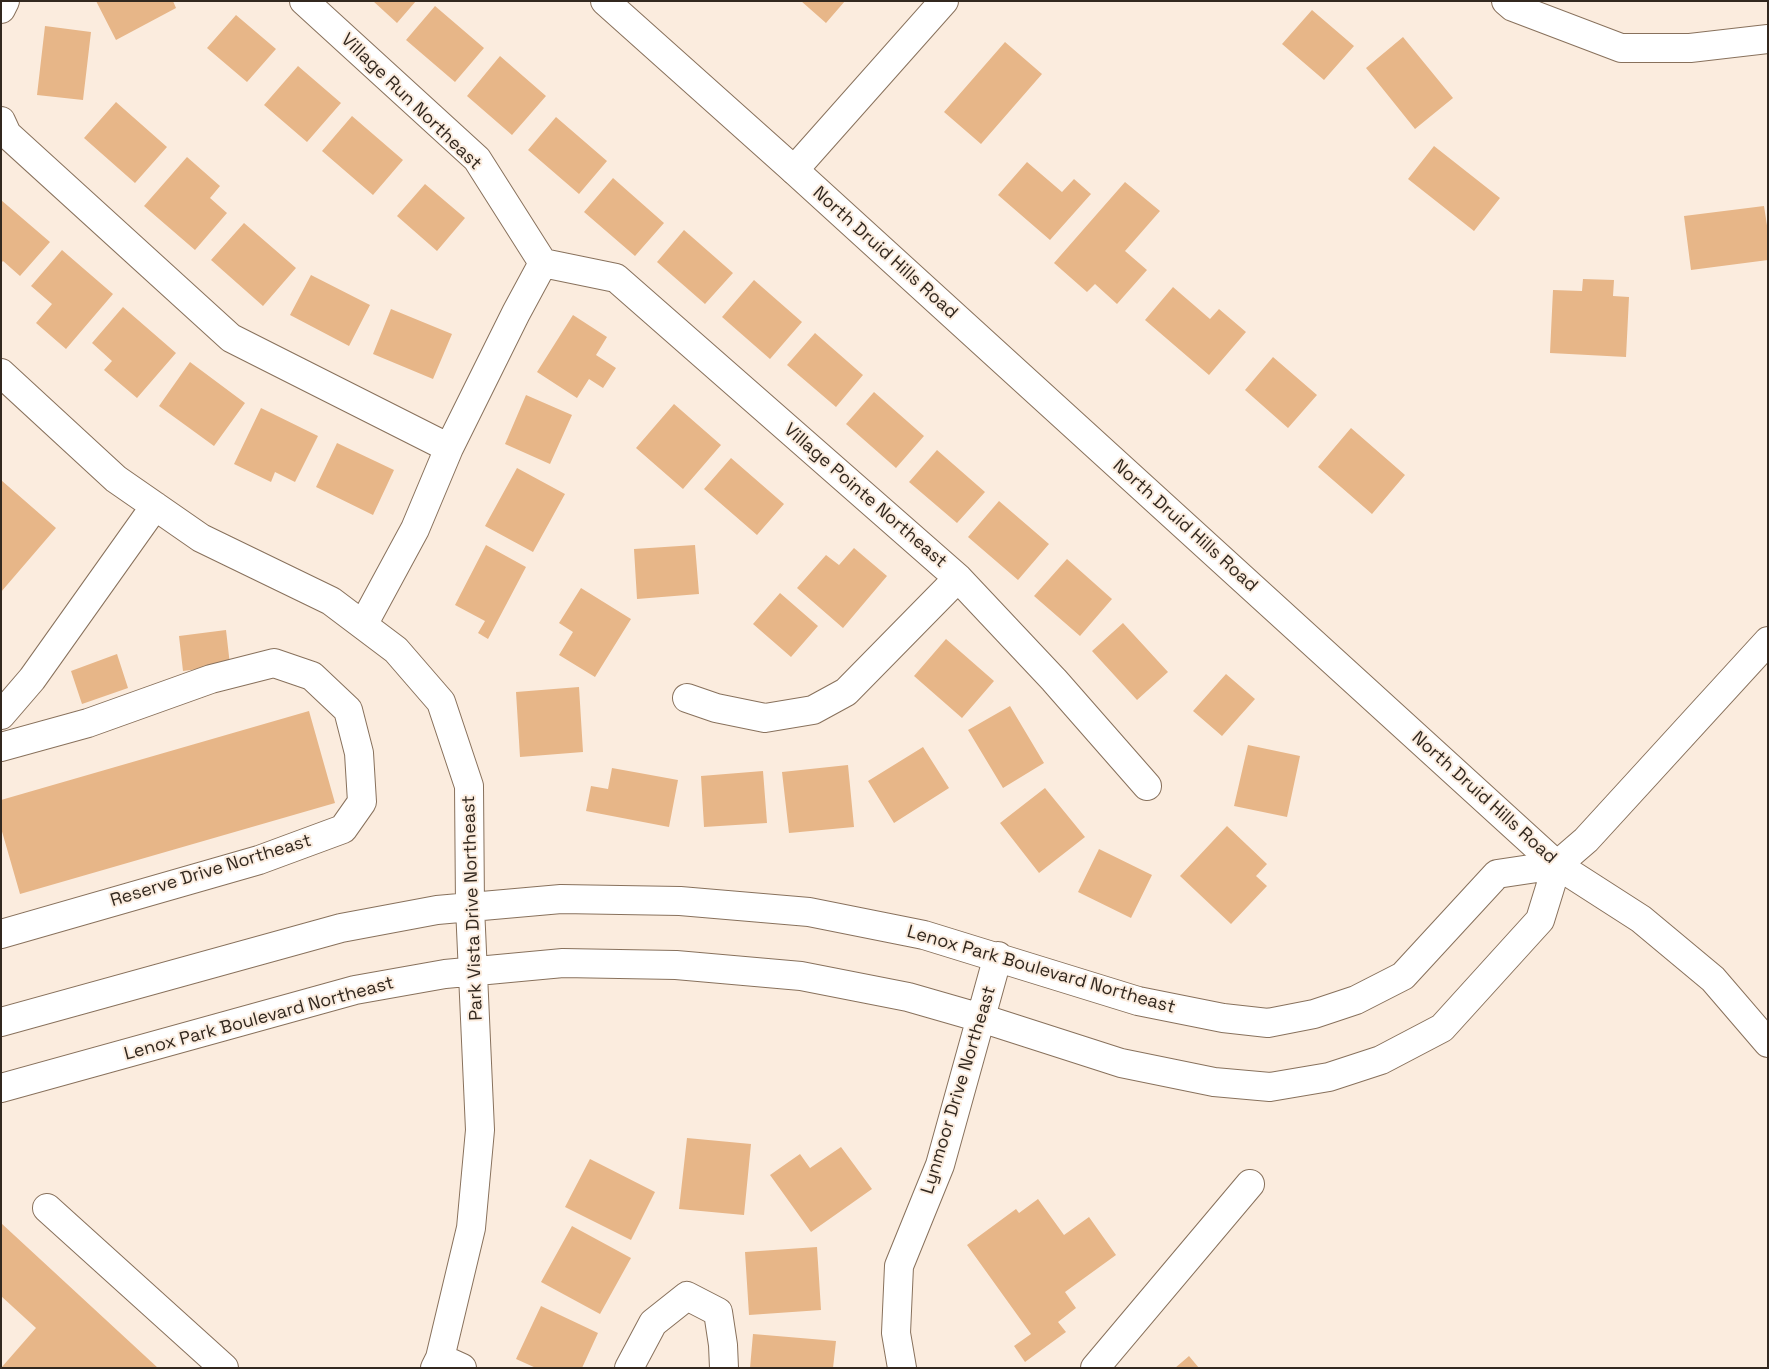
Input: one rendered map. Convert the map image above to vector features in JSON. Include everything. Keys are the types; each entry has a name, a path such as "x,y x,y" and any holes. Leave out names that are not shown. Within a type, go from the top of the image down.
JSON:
{"street":[{"path":"1,10 5,1"},
{"name":"Village Run Northeast","path":"304,1 477,159 543,263"},
{"name":"North Druid Hills Road","path":"605,1 794,170 1556,865 1641,919 1713,979 1768,1043"},
{"path":"794,170 944,1"},
{"path":"1506,1 1513,7 1621,48 1690,48 1768,39"},
{"path":"1,121 7,134 231,338 449,448"},
{"path":"363,625 415,529 449,448 543,263"},
{"name":"Village Pointe Northeast","path":"543,263 616,278 958,578 1054,680 1146,786"},
{"name":"Park Vista Drive Northeast","path":"1,373 116,480 201,538 331,601 396,650 441,702 469,786 470,907 480,1130 471,1228 446,1364"},
{"path":"1,715 32,679 155,506"},
{"path":"687,698 716,708 765,718 813,710 846,692 958,578"},
{"path":"1556,865 1590,835 1768,641"},
{"name":"Reserve Drive Northeast","path":"1,747 88,723 211,679 274,663 312,676 348,710 359,753 362,802 343,829 260,860 1,934"},
{"name":"Lenox Park Boulevard Northeast","path":"1,1022 341,928 438,910 571,899 680,901 809,912 924,935 998,956 1138,1001 1223,1018 1268,1022 1314,1014 1356,1000 1403,976 1497,874 1556,865 1540,920 1442,1028 1380,1060 1329,1077 1270,1087 1214,1082 1122,1063 908,997 801,976 676,965 563,963 445,974 355,990 1,1088"},
{"name":"Lynmoor Drive Northeast","path":"902,1368 896,1333 899,1266 940,1165 998,956"},
{"path":"1095,1368 1250,1184"},
{"path":"48,1208 224,1368"},
{"path":"629,1368 653,1323 687,1296 718,1312 724,1368"}],"building":[{"path":"96,1 173,1 176,8 116,40"},
{"path":"373,1 416,1 397,23"},
{"path":"801,1 845,1 826,23"},
{"path":"435,6 484,48 455,82 406,40"},
{"path":"1312,10 1354,46 1324,80 1282,44"},
{"path":"236,15 276,49 247,82 207,48"},
{"path":"45,26 91,32 83,100 37,95"},
{"path":"1403,37 1453,98 1415,129 1366,68"},
{"path":"1005,42 1042,74 981,144 944,112"},
{"path":"500,56 546,96 512,135 467,96"},
{"path":"298,66 341,103 307,142 264,105"},
{"path":"116,102 167,147 135,183 84,138"},
{"path":"352,116 403,160 373,195 322,151"},
{"path":"556,117 607,161 579,194 528,150"},
{"path":"1434,146 1500,198 1474,231 1408,179"},
{"path":"187,157 220,186 210,198 227,213 195,250 144,206"},
{"path":"1027,162 1062,192 1074,179 1091,194 1050,240 998,195"},
{"path":"613,178 664,223 635,256 584,212"},
{"path":"1125,182 1160,211 1125,251 1147,270 1117,304 1095,284 1087,292 1054,263"},
{"path":"425,184 465,218 437,251 397,216"},
{"path":"1,200 50,242 20,276 3,261 1,263"},
{"path":"1764,206 1768,232 1768,260 1691,270 1684,216"},
{"path":"244,223 296,268 263,306 211,260"},
{"path":"684,230 733,273 705,304 657,262"},
{"path":"62,250 113,294 66,349 36,323 52,304 31,286"},
{"path":"311,275 370,305 349,346 290,315"},
{"path":"1583,279 1614,280 1613,296 1629,297 1626,357 1550,353 1553,290 1582,291"},
{"path":"754,280 802,322 770,359 722,317"},
{"path":"1173,287 1210,319 1219,309 1246,332 1209,375 1145,320"},
{"path":"123,307 176,353 137,398 104,370 112,361 92,343"},
{"path":"391,309 452,334 433,379 373,354"},
{"path":"573,315 607,337 596,355 616,368 603,388 589,379 577,398 537,372"},
{"path":"815,333 863,375 836,407 787,365"},
{"path":"1273,357 1317,395 1288,428 1245,390"},
{"path":"190,362 245,403 214,446 159,406"},
{"path":"874,392 924,436 896,468 846,424"},
{"path":"526,395 572,415 550,464 505,444"},
{"path":"674,404 721,445 683,489 636,448"},
{"path":"261,408 318,436 295,482 275,472 271,482 234,464"},
{"path":"1351,428 1405,475 1372,514 1318,467"},
{"path":"337,443 394,470 373,515 316,487"},
{"path":"937,450 985,492 957,523 909,482"},
{"path":"731,458 784,504 757,535 704,489"},
{"path":"517,468 565,494 533,552 485,526"},
{"path":"1,480 56,528 1,592"},
{"path":"999,501 1049,544 1018,580 968,537"},
{"path":"486,545 526,567 488,639 478,633 485,621 455,605"},
{"path":"695,545 699,594 637,599 634,549"},
{"path":"854,548 887,576 843,628 797,588 826,555 839,565"},
{"path":"1067,559 1112,599 1080,636 1034,596"},
{"path":"581,588 631,619 595,677 559,655 573,632 559,623"},
{"path":"780,593 818,626 791,657 753,624"},
{"path":"1123,623 1168,672 1137,700 1092,651"},
{"path":"226,630 230,665 183,671 179,636"},
{"path":"946,639 994,681 962,718 914,676"},
{"path":"117,654 128,688 82,704 71,671"},
{"path":"1226,674 1255,699 1222,736 1193,711"},
{"path":"579,687 583,752 520,757 516,692"},
{"path":"1010,706 1044,763 1003,788 968,730"},
{"path":"309,711 335,803 20,894 1,828 1,800"},
{"path":"1248,745 1300,756 1287,817 1234,806"},
{"path":"923,747 949,788 894,823 868,781"},
{"path":"848,765 854,827 789,833 782,772"},
{"path":"612,768 678,780 669,827 586,811 591,786 608,789"},
{"path":"763,771 767,823 704,827 701,776"},
{"path":"1045,788 1085,837 1039,873 1000,823"},
{"path":"1227,826 1267,864 1256,876 1267,886 1231,924 1180,876"},
{"path":"1099,849 1152,875 1131,918 1078,892"},
{"path":"687,1138 751,1144 744,1215 679,1209"},
{"path":"841,1147 872,1189 811,1232 770,1175 800,1154 810,1168"},
{"path":"590,1159 655,1192 631,1240 565,1207"},
{"path":"1038,1199 1064,1235 1089,1217 1116,1255 1065,1292 1076,1308 1058,1322 1066,1332 1025,1362 1014,1346 1031,1334 967,1245 1016,1209 1019,1213"},
{"path":"1,1223 158,1368 1,1368 36,1328 1,1296"},
{"path":"572,1226 631,1258 600,1314 541,1282"},
{"path":"817,1247 821,1310 749,1315 745,1252"},
{"path":"541,1306 598,1333 582,1368 536,1368 516,1359"},
{"path":"753,1334 836,1341 833,1368 750,1368"},
{"path":"1189,1356 1199,1368 1175,1368"}]}
